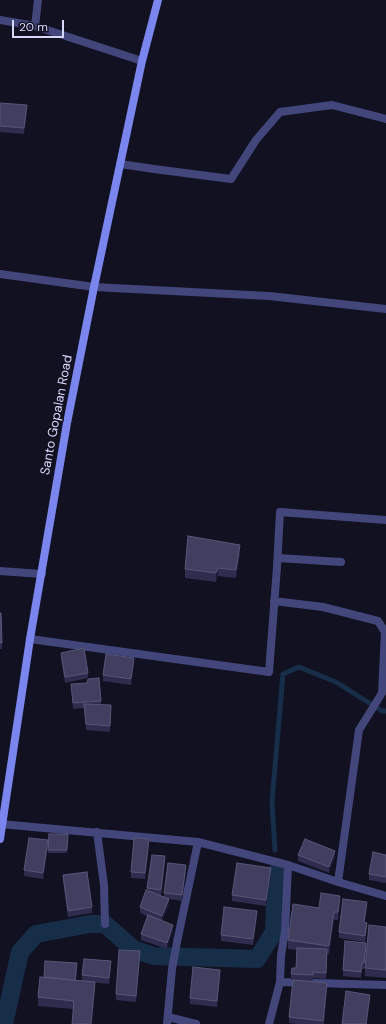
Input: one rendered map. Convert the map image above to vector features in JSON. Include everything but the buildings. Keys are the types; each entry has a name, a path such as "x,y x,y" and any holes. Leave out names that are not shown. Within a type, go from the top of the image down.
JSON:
{"main road":[{"name":"Santo Gopalan Road","path":"0,839 1,824 30,639 67,423 142,61 158,0"}],"street":[{"path":"35,26 38,0"},
{"path":"0,20 35,26 142,61"},
{"path":"120,164 231,178 256,140 280,112 332,105 386,119"},
{"path":"0,274 94,287 269,296 386,309"},
{"path":"30,639 269,672 280,512 386,520"},
{"path":"278,558 341,562"},
{"path":"0,571 42,574"},
{"path":"274,601 323,607 378,621 385,632 382,693 359,730 338,882"},
{"path":"1,824 198,842 288,865 386,896"},
{"path":"97,832 104,885 106,924"},
{"path":"196,1024 168,1020 172,969 198,842"},
{"path":"269,1024 280,982 281,956 285,930 288,865"},
{"path":"280,982 386,985"}],"waterway":[{"path":"275,850 272,801 283,674 299,667 336,682 382,711 386,711"},
{"path":"4,1024 20,952 36,934 90,924 105,924 133,949 154,956 257,959 274,932 276,872"}]}
